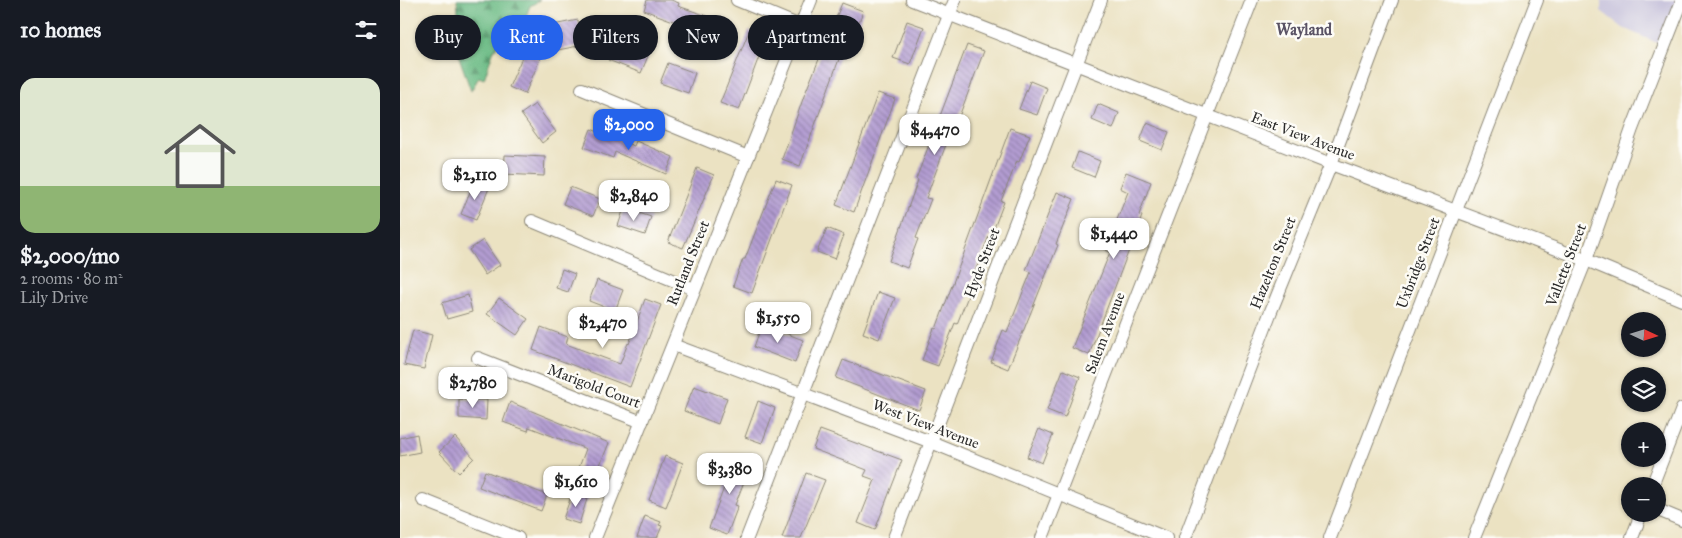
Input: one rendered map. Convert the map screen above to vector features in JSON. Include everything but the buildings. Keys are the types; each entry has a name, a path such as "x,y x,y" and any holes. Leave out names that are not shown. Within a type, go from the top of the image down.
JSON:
{"street":[{"path":"737,0 773,15"},
{"name":"Rutland Street","path":"805,15 811,0"},
{"name":"East View Avenue","path":"912,0 1331,164 1586,260 1682,300"},
{"path":"747,538 955,0"},
{"name":"Hyde Street","path":"894,538 1102,0"},
{"name":"Salem Avenue","path":"1042,538 1252,0"},
{"name":"Hazelton Street","path":"1185,538 1271,310 1331,164 1392,0"},
{"name":"Uxbridge Street","path":"1330,538 1538,0"},
{"name":"Vallette Street","path":"1474,538 1586,260 1632,129 1682,2"},
{"name":"Rutland Street","path":"595,538 787,60"},
{"path":"582,90 748,157"},
{"path":"532,221 694,289"},
{"name":"West View Avenue","path":"673,344 931,442 1166,538"},
{"name":"Marigold Court","path":"478,358 642,422"},
{"path":"1656,477 1682,409"},
{"path":"423,500 518,538"},
{"path":"1666,513 1682,520"},
{"path":"1632,538 1638,522"}],"shaded area":[{"path":"1601,0 1682,0 1664,46 1623,28 1601,11"}],"green space":[{"path":"457,0 540,0 530,6 526,15 491,15 491,58 484,79 479,77 471,91 460,60 481,60 481,15 458,15"}],"district":[{"name":"Wayland","path":"1304,29"}]}
